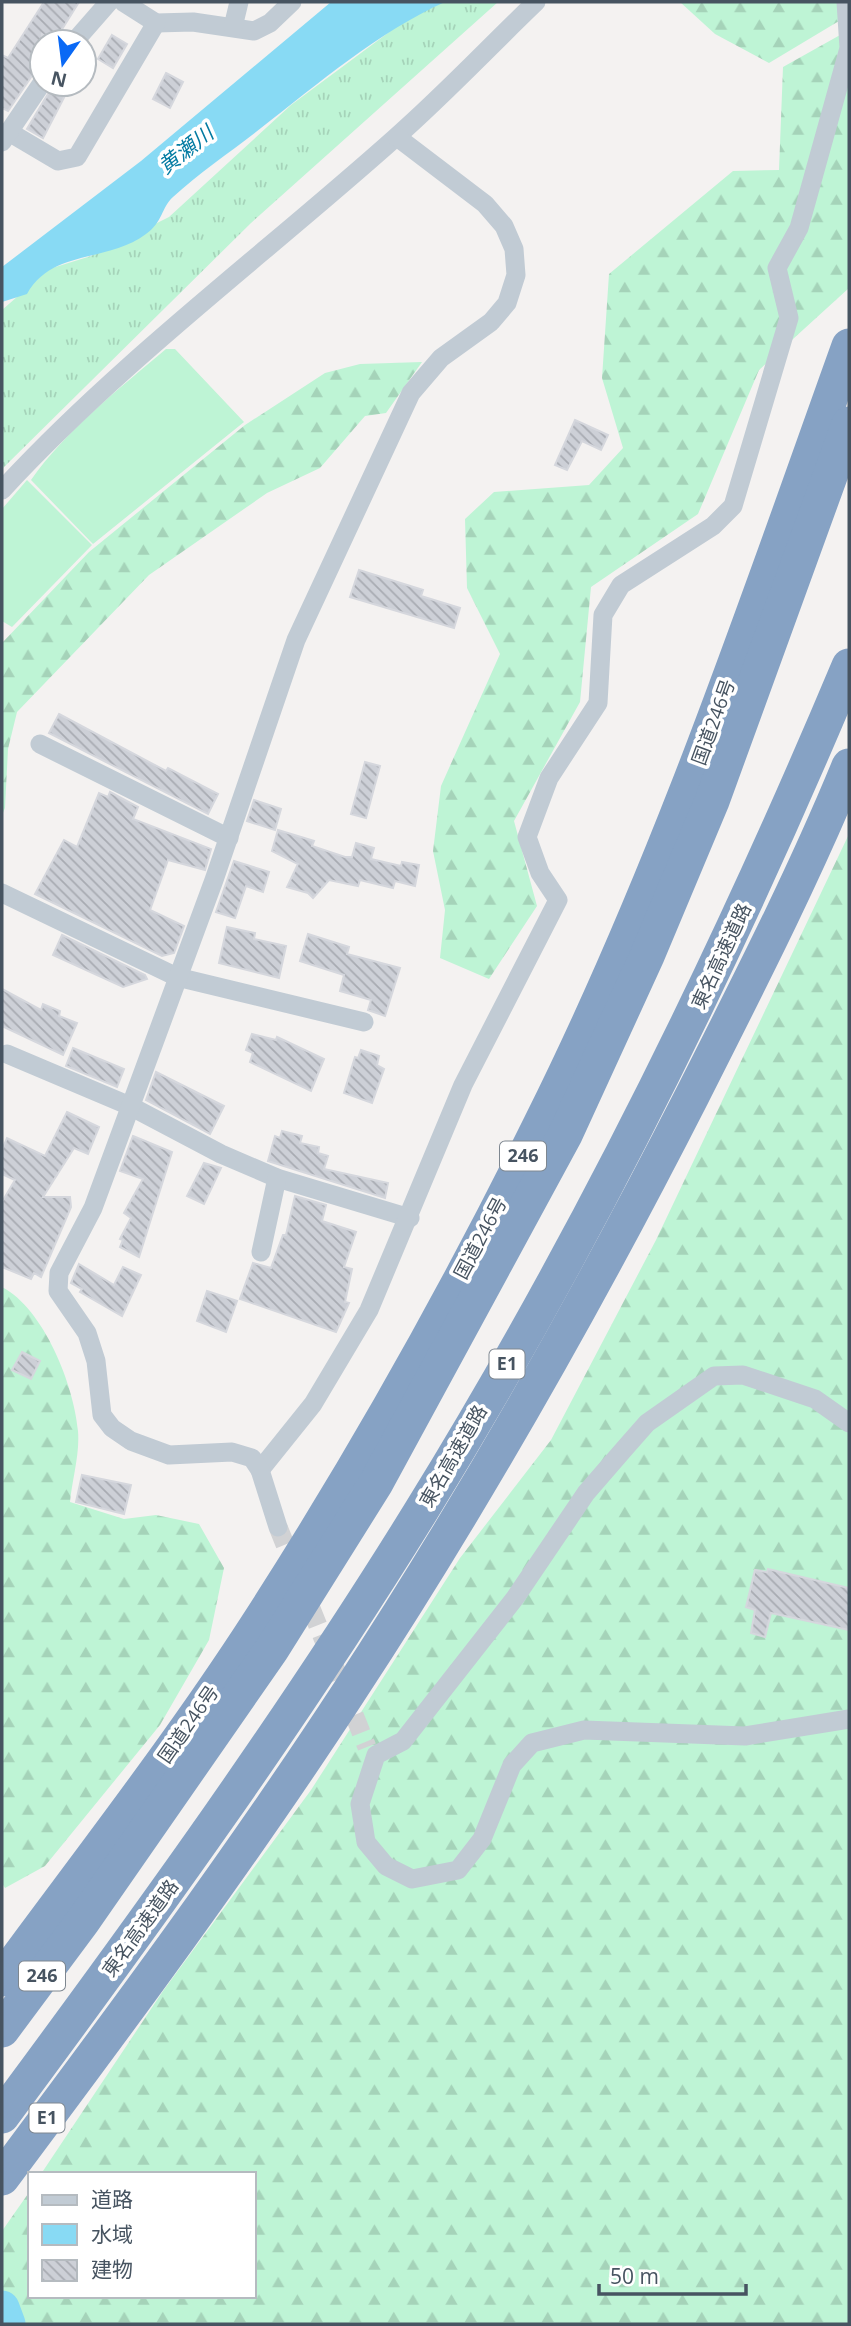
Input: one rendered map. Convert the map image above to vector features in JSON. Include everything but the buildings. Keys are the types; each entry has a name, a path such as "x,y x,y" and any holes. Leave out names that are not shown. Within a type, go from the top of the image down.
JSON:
{"highway":[{"name":"国道246号","path":"2,2031 158,1768 256,1626 354,1469 542,1122 623,945 690,786 849,346"},
{"name":"国道246号","path":"2,1979 72,1909 272,1648 376,1483 565,1135 647,956 712,801 849,424"},
{"name":"東名高速道路","path":"2,2116 239,1789 320,1668 422,1510 526,1332 710,982 784,820 849,666"},
{"name":"東名高速道路","path":"2,2178 225,1874 348,1693 492,1462 639,1200 734,1014 849,766"}],"street":[{"path":"86,28 109,2"},
{"path":"123,2 156,23 193,22 254,31 270,23 292,2"},
{"path":"233,27 239,2"},
{"path":"2,491 49,439 167,333 397,137 536,2"},
{"path":"260,1470 313,1404 369,1310 410,1218 426,1170 463,1085 558,900 540,873 527,837 549,778 598,703 603,615 621,585 712,526 733,506 789,318 777,268 799,228 849,48 846,2"},
{"path":"32,98 5,138 58,160 77,157 156,23"},
{"path":"278,1527 260,1470 252,1458 241,1453 169,1455 131,1441 112,1428 102,1415 96,1360 87,1334 58,1291 59,1273 93,1208 229,838 296,640 411,393 441,358 491,322 507,303 516,275 514,249 505,226 485,204 397,137"},
{"path":"40,744 229,838"},
{"path":"2,893 177,976 364,1022"},
{"path":"7,1054 130,1106 221,1154 278,1178 410,1218"},
{"path":"261,1252 278,1178"},
{"path":"849,1423 815,1399 743,1375 714,1376 647,1423 586,1493 515,1598 403,1741 371,1751 359,1804 366,1842 386,1866 412,1879 458,1870 482,1839 512,1765 532,1744 584,1730 745,1735 849,1719"}],"green space":[{"path":"442,2 498,2 251,223 2,469 2,310 49,269 91,256 169,217 291,105 400,24"},
{"path":"680,2 849,2 849,15 769,63 715,34"},
{"path":"849,30 849,288 759,370 698,514 591,587 580,702 514,821 537,906 489,979 440,958 445,910 433,851 441,786 500,654 467,588 465,519 494,492 589,485 623,448 602,378 609,274 733,171 779,170 783,67"},
{"path":"166,349 175,349 244,422 93,544 31,480 77,427"},
{"path":"422,362 386,413 365,416 320,468 267,493 149,575 17,712 8,749 5,808 2,815 2,643 89,552 245,425 325,373 360,364"},
{"path":"27,480 92,545 12,627 2,621 2,509"},
{"path":"849,834 849,2324 2,2324 2,2231 28,2194 28,2298 256,2298 256,2172 42,2172 163,1991 311,1790 460,1558 551,1440 656,1240"},
{"path":"2,1287 31,1312 43,1330 70,1392 78,1440 70,1502 124,1519 156,1515 199,1524 224,1568 209,1640 160,1725 45,1866 5,1888 2,1883"}],"water":[{"name":"黄瀬川","path":"331,2 445,2 373,43 205,170 173,197 156,225 146,234 131,243 65,263 38,280 27,294 2,302 2,267 141,161"}],"waterway":[{"path":"2,2308 8,2324"}],"tunnel":[{"path":"278,1527 367,1747"}]}
